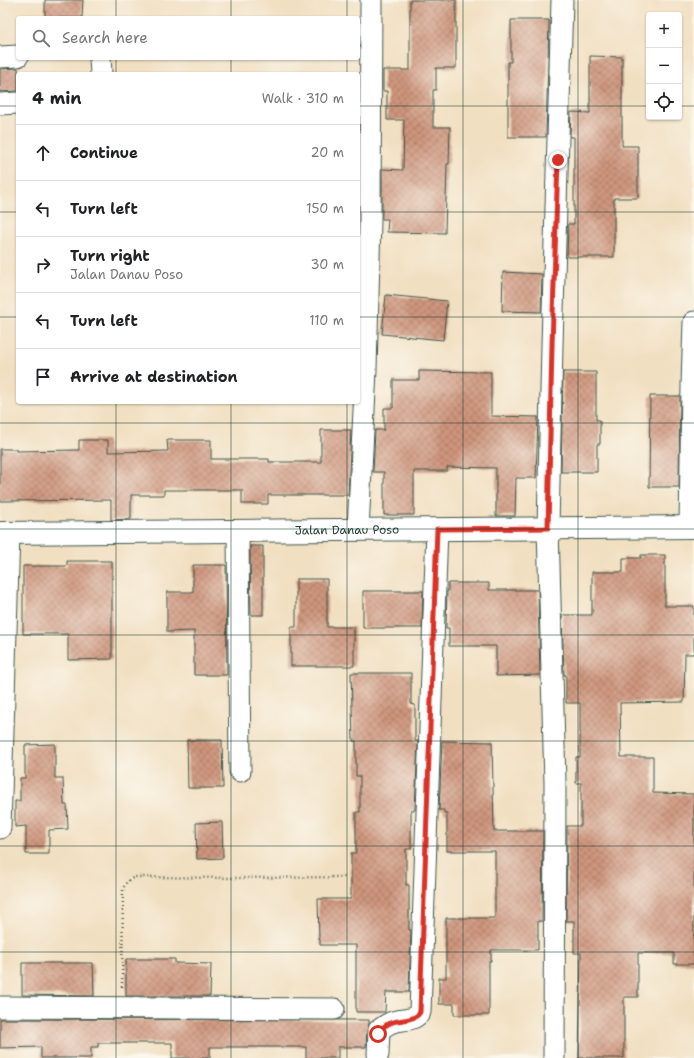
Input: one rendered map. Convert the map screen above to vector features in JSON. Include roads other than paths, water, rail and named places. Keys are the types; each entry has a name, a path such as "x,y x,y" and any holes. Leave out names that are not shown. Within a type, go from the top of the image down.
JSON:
{"street":[{"path":"358,530 366,362 370,221 364,88 371,0"},
{"path":"554,1058 555,783 548,528 562,0"},
{"path":"0,57 16,56"},
{"path":"100,60 101,72"},
{"path":"0,104 16,103"},
{"path":"692,527 692,385 694,322"},
{"name":"Jalan Danau Poso","path":"4,533 692,527"},
{"path":"378,1056 379,1030 394,1021 416,1017 420,1012 437,529"},
{"path":"238,531 240,771"},
{"path":"0,828 4,533"},
{"path":"0,1006 334,1009"}]}
